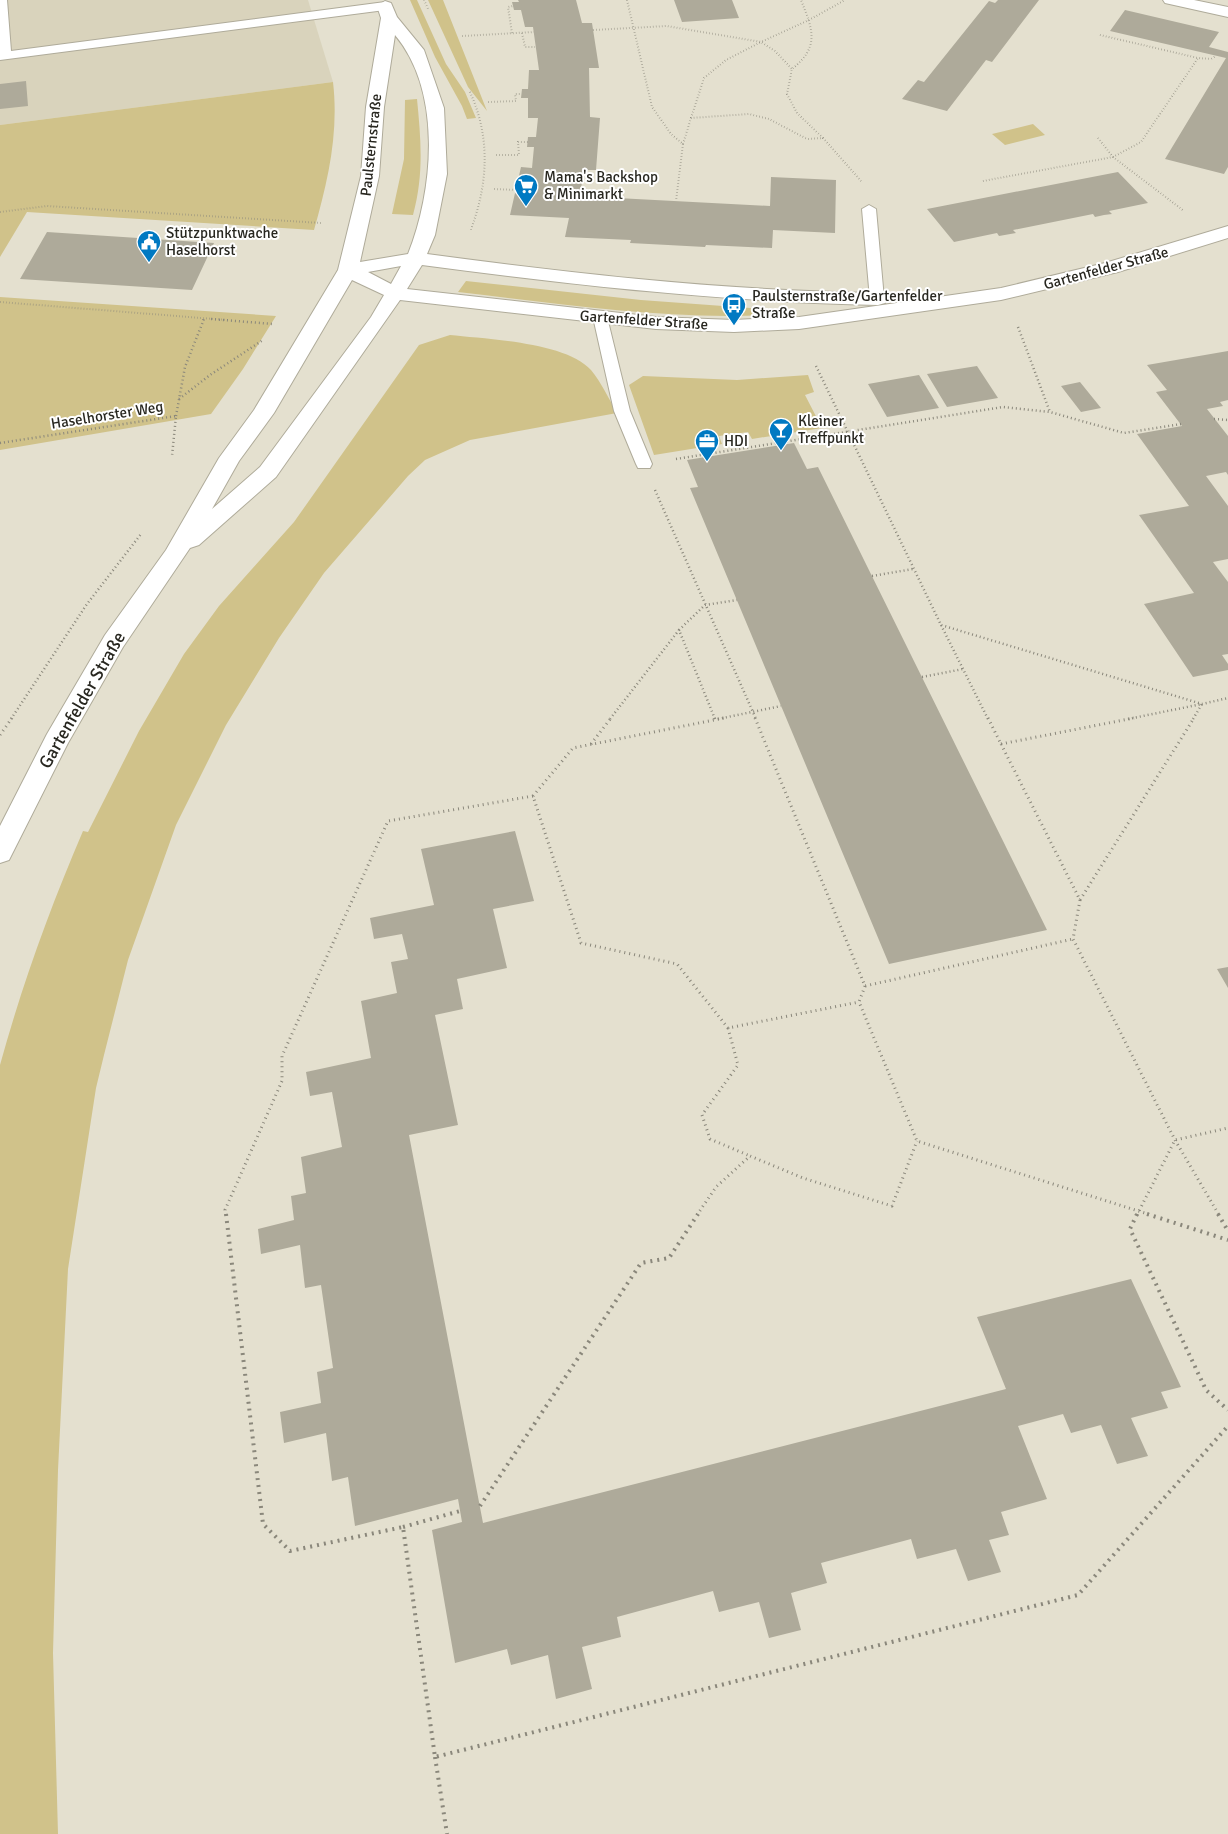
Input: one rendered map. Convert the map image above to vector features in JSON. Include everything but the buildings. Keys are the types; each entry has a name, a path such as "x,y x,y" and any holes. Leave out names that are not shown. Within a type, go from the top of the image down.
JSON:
{"main road":[{"path":"1171,0 1228,12"},
{"path":"385,8 416,50 435,108 438,174 425,235 416,258"},
{"name":"Paulsternstraße","path":"348,270 370,176 385,8"},
{"name":"Gartenfelder Straße","path":"348,270 396,294 656,324 734,326 799,323 982,298 1111,268 1228,232"},
{"name":"Gartenfelder Straße","path":"175,554 268,472 396,294 416,258"},
{"name":"Gartenfelder Straße","path":"0,852 56,740 114,642 175,554 230,458 263,413 348,270 416,258 666,288 807,297 877,299 982,298"}],"lane":[{"path":"1,0 2,56 37,50 385,8"},
{"path":"869,209 877,299"},
{"path":"600,317 622,411 644,464"}],"path":[{"path":"627,0 652,107 671,134 684,144"},
{"path":"801,0 809,20 812,43 806,58 792,69 787,94 797,113 824,138 867,188 869,209"},
{"path":"676,201 684,144 704,78 726,60 809,20 845,0"},
{"path":"512,33 508,6 513,6"},
{"path":"593,30 633,26 668,26 716,36 760,42 775,51 792,69"},
{"path":"462,36 534,32"},
{"path":"522,33 525,47 535,47"},
{"path":"1100,35 1198,58 1210,60 1216,56"},
{"path":"983,181 1113,157 1141,142 1198,58"},
{"path":"488,102 516,101 515,94 521,94"},
{"path":"691,118 749,114 769,119 807,139 824,138"},
{"path":"1098,138 1113,157 1186,213"},
{"path":"496,155 519,155 518,142 528,142"},
{"path":"494,189 516,190"},
{"path":"0,212 47,206 323,223"},
{"path":"0,302 278,324"},
{"path":"176,416 185,367 204,318"},
{"path":"1018,327 1050,412"},
{"path":"180,399 233,358 265,339"},
{"path":"816,366 850,432 913,569 1080,900"},
{"path":"534,796 581,943 677,964 728,1028 738,1065 702,1115 710,1139 803,1178 892,1206 917,1141 859,1002 865,986 753,712 704,605 644,464 1003,407 1050,412 1124,433 1181,424"},
{"name":"Haselhorster Weg","path":"0,443 176,416 172,456"},
{"path":"1214,419 1228,420"},
{"path":"872,576 913,569"},
{"path":"590,745 679,630 704,605 737,600"},
{"path":"941,625 1202,704"},
{"path":"679,630 715,720"},
{"path":"922,677 963,668"},
{"path":"1002,744 1228,698"},
{"path":"1202,704 1080,900 1073,939 1175,1140 1228,1231"},
{"path":"460,1511 403,1527 290,1551 263,1524 225,1210 282,1081 282,1056 388,821 534,796 573,748 782,706"},
{"path":"865,986 1073,939"},
{"path":"728,1028 859,1002"},
{"path":"1228,1128 1175,1140 1130,1229 1206,1390 1228,1410"},
{"path":"917,1141 1228,1240"},
{"path":"480,1506 641,1263 669,1258 716,1187 750,1156"},
{"path":"435,1756 1078,1595 1228,1426"},
{"path":"403,1527 447,1834"}],"shaded area":[{"path":"0,0 308,0 333,82 0,125"},
{"path":"410,0 417,0 446,64 465,92 476,118 467,119 462,106 435,57"},
{"path":"428,0 443,0 487,111 468,87"},
{"path":"333,82 335,120 331,157 314,230 27,212 0,257 0,125"},
{"path":"417,99 421,157 419,186 413,215 392,214 404,159 405,100"},
{"path":"1033,124 1045,135 1005,145 992,134"},
{"path":"466,281 641,300 765,309 768,315 729,316 651,313 458,292"},
{"path":"0,297 276,316 243,369 211,414 0,450"},
{"path":"450,335 504,340 563,353 591,370 602,385 617,413 470,440 425,460 408,476 324,573 279,638 226,725 176,825 128,960 104,1055 96,1088 68,1269 58,1470 53,1653 58,1834 0,1834 0,1065 9,1035 37,947 83,831 88,832 139,731 184,654 219,606 294,522 419,345"},
{"path":"808,375 814,392 805,395 822,428 752,439 748,432 719,436 722,444 654,455 629,385 643,376 737,380"}],"place":[{"name":"Mama's Backshop & Minimarkt","path":"526,207"},
{"name":"Stützpunktwache Haselhorst","path":"149,263"},
{"name":"Paulsternstraße/Gartenfelder Straße","path":"734,326"},
{"name":"Kleiner Treffpunkt","path":"781,451"},
{"name":"HDI","path":"707,462"}]}
